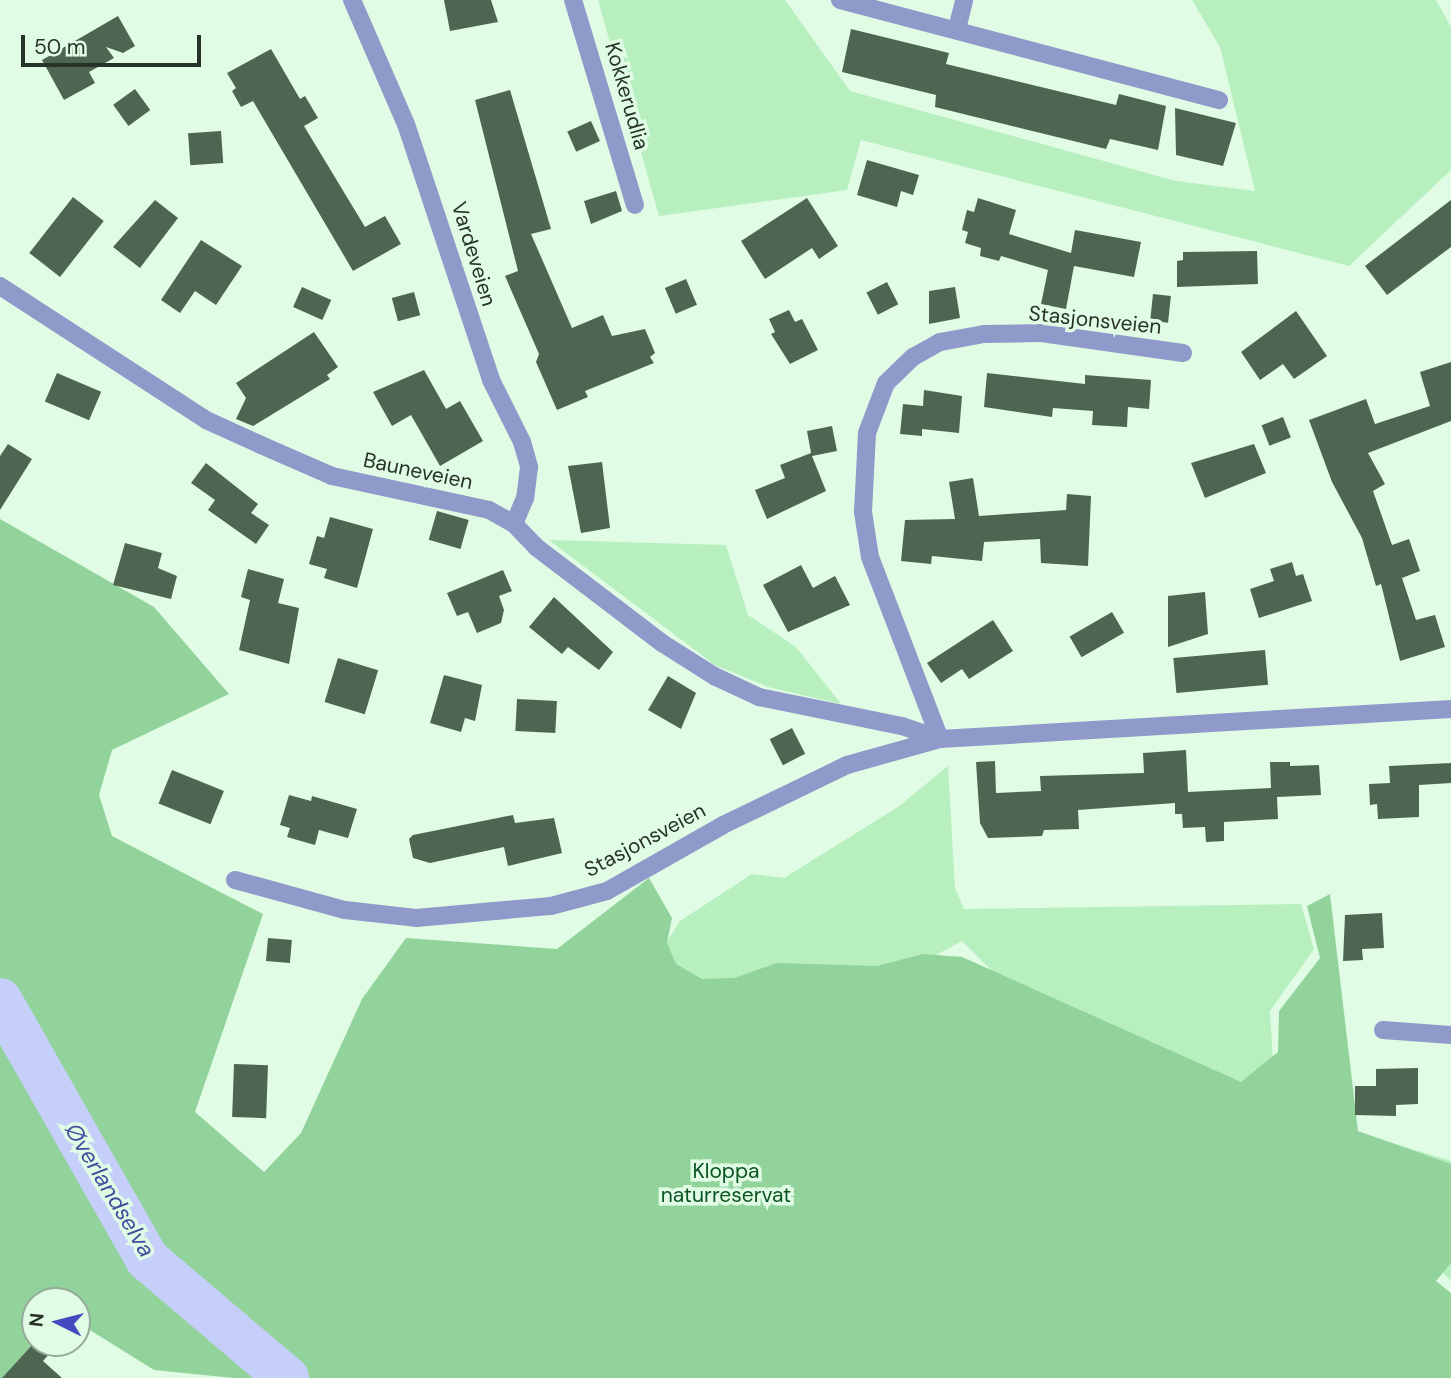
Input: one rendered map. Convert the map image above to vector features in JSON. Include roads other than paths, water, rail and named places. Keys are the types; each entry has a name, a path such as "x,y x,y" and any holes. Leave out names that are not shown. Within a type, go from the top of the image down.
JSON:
{"street":[{"name":"Vardeveien","path":"352,0 406,124 491,380 522,442 529,467 526,498 514,524"},
{"name":"Kokkerudlia","path":"573,0 635,205"},
{"path":"957,29 964,0"},
{"path":"841,1 957,29 1219,100"},
{"name":"Bauneveien","path":"0,286 206,420 332,476 461,501 514,524 603,600 715,676 759,697 902,726 940,739"},
{"name":"Stasjonsveien","path":"940,739 892,622 868,546 863,512 867,433 886,383 913,357 940,342 984,334 1041,333 1183,353"},
{"name":"Stasjonsveien","path":"236,880 345,910 416,918 551,906 607,891 734,819 847,765 940,739 1451,709"},
{"path":"1383,1030 1451,1035"}],"waterway":[{"name":"Øverlandselva","path":"0,1000 147,1259 287,1378"}],"park label":[{"name":"Kloppa naturreservat","path":"726,1183"}]}
